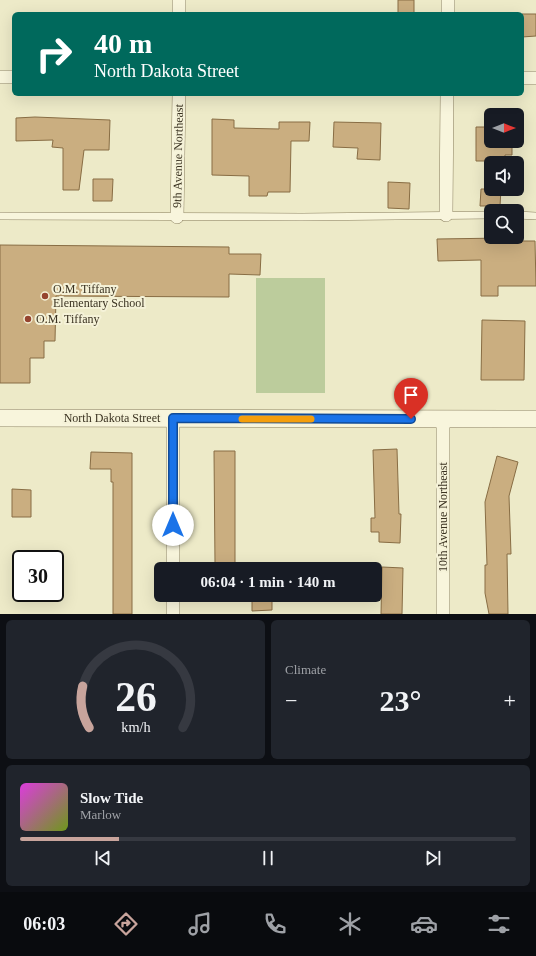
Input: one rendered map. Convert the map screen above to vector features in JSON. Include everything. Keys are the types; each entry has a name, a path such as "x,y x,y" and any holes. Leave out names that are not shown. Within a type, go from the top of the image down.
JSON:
{"street":[{"path":"179,12 180,0"},
{"path":"448,0 448,12"},
{"path":"0,77 12,77"},
{"path":"524,78 536,78"},
{"name":"9th Avenue Northeast","path":"177,217 178,96"},
{"path":"446,215 447,96"},
{"name":"North Dakota Street","path":"0,418 536,419"},
{"path":"173,418 173,562"},
{"name":"10th Avenue Northeast","path":"443,419 443,614"},
{"path":"173,602 173,614"}],"lane":[{"path":"0,216 177,217 484,215"},
{"path":"524,216 536,216"}],"green space":[{"path":"256,278 325,278 325,393 256,393"}],"building":[{"path":"398,0 414,0 414,12 398,12"},
{"path":"524,14 536,14 536,36 524,37"},
{"path":"35,117 110,120 109,150 84,150 79,190 63,190 63,148 52,147 53,140 16,141 16,118"},
{"path":"212,119 234,120 234,128 279,129 279,122 310,122 309,141 291,141 290,192 268,192 267,196 249,196 249,176 212,175"},
{"path":"334,122 381,123 380,160 357,159 358,148 333,147"},
{"path":"476,127 484,127 484,148 512,148 512,155 484,156 484,161 476,161"},
{"path":"93,179 113,179 112,201 93,201"},
{"path":"388,182 410,183 409,209 388,208"},
{"path":"481,189 484,189 484,196 501,196 500,204 484,204 484,206 480,206"},
{"path":"484,238 484,244 524,244 524,241 535,241 536,286 498,286 498,296 481,296 481,260 438,261 437,239"},
{"name":"O.M. Tiffany","path":"0,245 229,247 229,254 261,254 260,275 229,274 229,297 56,296 55,341 44,341 44,358 30,358 30,383 0,383"},
{"path":"482,320 525,321 524,380 481,380"},
{"path":"397,449 399,514 401,514 400,543 379,542 379,532 371,532 371,518 375,518 373,450"},
{"path":"214,451 235,451 235,562 215,562"},
{"path":"91,452 132,453 132,614 113,614 113,482 111,482 111,469 90,469"},
{"path":"497,456 518,462 509,496 511,554 507,554 508,614 489,614 485,593 485,565 487,565 485,502"},
{"path":"12,489 31,490 31,517 12,517"},
{"path":"382,567 403,568 402,614 381,614"},
{"path":"252,602 272,602 272,610 252,611"}],"slow traffic":[{"path":"242,419 311,419"}],"place":[{"name":"O.M. Tiffany Elementary School","path":"45,296"},
{"name":"O.M. Tiffany","path":"28,319"}],"route":[{"path":"173,525 173,418 411,419"}]}
